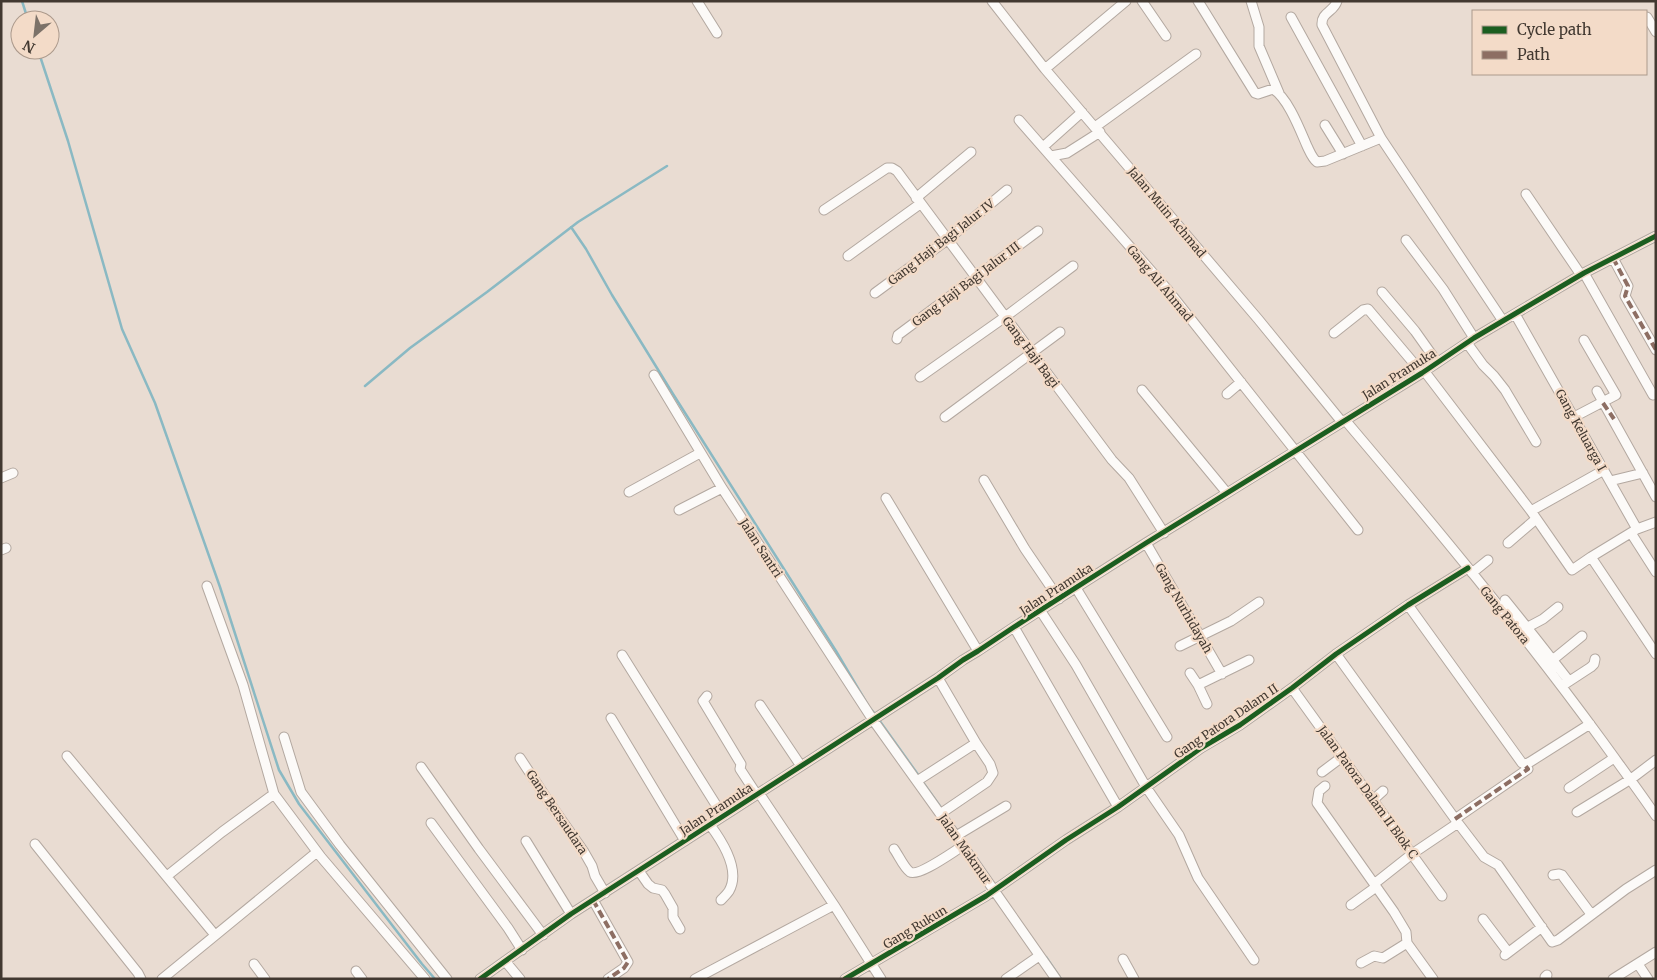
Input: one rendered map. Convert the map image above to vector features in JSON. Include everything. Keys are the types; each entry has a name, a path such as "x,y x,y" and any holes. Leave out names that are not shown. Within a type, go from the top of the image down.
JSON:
{"street":[{"path":"697,1 717,33"},
{"name":"Jalan Muin Achmad","path":"992,1 1046,69 1343,421"},
{"path":"1046,69 1126,1"},
{"path":"1142,1 1166,36"},
{"path":"1198,1 1255,93 1258,94 1273,89 1279,93"},
{"path":"1251,1 1259,27 1260,46 1279,93 1314,160 1321,163 1380,138"},
{"path":"1337,1 1335,7 1324,14 1321,22 1380,138 1502,321"},
{"path":"1291,17 1362,146"},
{"path":"1647,17 1656,32"},
{"path":"1051,156 1067,153 1196,54"},
{"path":"1043,147 1082,112"},
{"name":"Gang Ali Ahmad","path":"1019,120 1167,288 1358,530"},
{"path":"1325,125 1343,154"},
{"path":"848,256 918,201 971,152"},
{"name":"Gang Haji Bagi","path":"824,210 887,168 892,168 896,171 1112,460 1129,478 1164,532"},
{"name":"Gang Haji Bagi Jalur IV","path":"874,293 947,240 1007,190"},
{"path":"1526,194 1582,274 1653,395"},
{"name":"Gang Haji Bagi Jalur III","path":"897,339 898,335 1038,231"},
{"name":"Jalan Pramuka","path":"480,979 571,914 605,894 1146,543 1502,321 1582,274 1656,236"},
{"path":"1406,240 1443,289 1483,365 1505,390 1536,442"},
{"path":"1613,258 1628,286 1625,296 1656,350"},
{"path":"920,377 1073,266"},
{"path":"1382,292 1437,362"},
{"path":"1334,333 1363,310 1368,309 1423,372 1531,511 1572,570 1634,531 1656,522"},
{"name":"Gang Keluarga I","path":"1515,314 1604,470 1656,572"},
{"path":"945,417 1060,332"},
{"path":"1574,417 1616,395 1584,340"},
{"name":"Jalan Santri","path":"654,375 722,488 872,720"},
{"path":"1227,394 1241,382"},
{"path":"1142,390 1227,493"},
{"path":"1597,391 1656,497"},
{"name":"Gang Patora","path":"1343,421 1470,570 1516,620 1523,637 1549,662 1614,758 1629,773 1656,816"},
{"path":"629,492 700,453"},
{"path":"1531,511 1604,470"},
{"path":"1,478 13,473"},
{"path":"1610,481 1643,473"},
{"path":"984,480 1025,549 1058,599"},
{"path":"679,510 722,488"},
{"path":"886,498 978,651"},
{"path":"1508,543 1536,519"},
{"name":"Gang Nurhidayah","path":"1146,543 1222,674"},
{"path":"1591,557 1656,654"},
{"name":"Gang Patora Dalam II","path":"997,888 1066,840 1118,808 1201,748 1240,725 1336,654 1408,605 1488,560"},
{"path":"207,586 243,686 274,794 317,852 424,979"},
{"path":"1076,588 1167,737"},
{"path":"1505,600 1516,620 1530,629 1549,662 1582,636"},
{"path":"1180,646 1231,621 1260,602"},
{"path":"1351,905 1412,854 1528,769 1496,728 1408,605"},
{"path":"1523,637 1558,606"},
{"path":"1040,610 1076,665 1146,787 1179,835 1198,878 1254,960"},
{"path":"1014,627 1118,808"},
{"path":"1336,654 1456,821 1484,857 1495,863 1551,940 1555,942 1591,914 1656,870"},
{"path":"622,655 723,816"},
{"path":"1565,684 1591,667 1595,659"},
{"path":"1198,685 1249,660"},
{"path":"1190,674 1198,685 1207,704"},
{"path":"938,678 990,764 993,773 987,782 943,812"},
{"name":"Jalan Patora Dalam II Blok C","path":"1292,688 1442,896"},
{"path":"707,696 703,701 741,764 740,770 834,905 881,979"},
{"path":"760,706 801,766"},
{"path":"611,718 686,841"},
{"name":"Jalan Makmur","path":"872,720 919,779 959,834 963,846 997,888 1039,956 1056,979"},
{"path":"1524,764 1590,724"},
{"path":"284,738 301,792 340,845 447,979"},
{"path":"919,779 976,743"},
{"path":"67,756 215,935"},
{"path":"1322,772 1342,757"},
{"name":"Gang Bersaudara","path":"520,758 587,857 605,894"},
{"path":"1569,788 1614,758"},
{"path":"1577,812 1629,773 1656,760"},
{"path":"422,767 479,849 543,935"},
{"path":"1325,786 1320,791 1317,803 1375,886 1433,979"},
{"path":"1373,800 1384,791"},
{"path":"167,876 274,794"},
{"path":"959,834 1006,806"},
{"path":"431,823 522,950"},
{"path":"710,825 719,837 731,863 732,882 729,891 722,900"},
{"path":"526,841 571,914"},
{"path":"35,844 138,973 140,979"},
{"path":"894,849 909,872 914,873 922,871 963,846"},
{"path":"162,979 317,852"},
{"path":"638,871 648,884 653,888 662,890 666,894 673,908 673,918 680,929"},
{"path":"1553,875 1562,875 1591,914"},
{"name":"Gang Rukun","path":"845,979 997,888"},
{"path":"594,900 628,962 624,968 608,979"},
{"path":"695,979 834,905"},
{"path":"1483,919 1507,954 1542,927"},
{"path":"1361,962 1379,957 1407,939"},
{"path":"1614,979 1656,952"},
{"path":"1006,979 1039,956"},
{"path":"1123,959 1134,979"},
{"path":"505,961 520,979"},
{"path":"254,964 266,979"},
{"path":"1638,964 1648,979"}],"waterway":[{"path":"22,1 25,10"},
{"path":"41,60 68,141 122,329 155,403 220,587 279,770 299,804 435,979"},
{"path":"365,386 410,348 578,222 667,166"},
{"path":"571,227 673,394 836,651 869,707 876,715"},
{"path":"879,720 919,776"},
{"path":"922,781 942,809"},
{"path":"1046,957 1061,979"}],"marked path":[{"path":"1613,258 1628,286 1625,296 1656,350"},
{"path":"1603,403 1614,419"},
{"path":"1455,819 1528,769 1524,764"},
{"path":"593,900 628,962 624,968 608,979"}],"cycle path":[{"path":"480,979 571,914 1146,543 1422,373 1474,338 1584,273 1656,236"},
{"path":"845,979 986,896 1066,840 1118,807 1201,748 1240,725 1336,654 1408,605 1468,568"}]}
